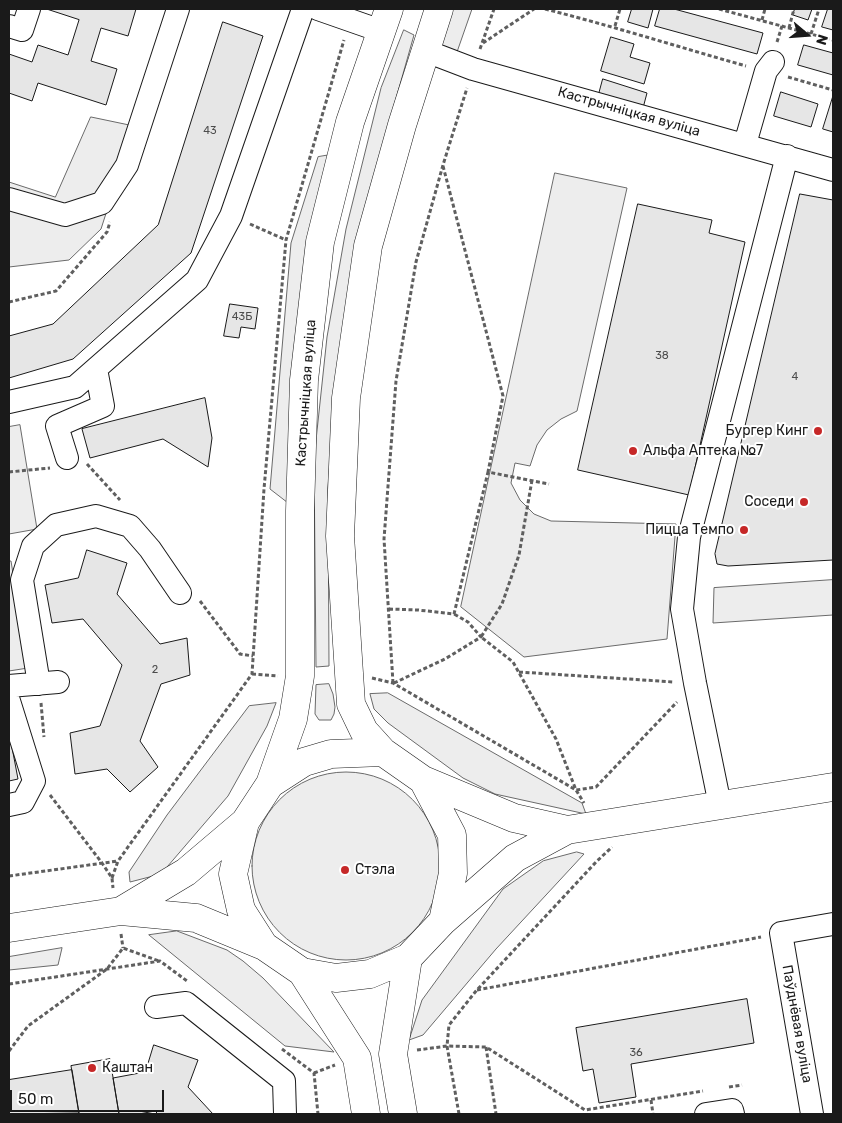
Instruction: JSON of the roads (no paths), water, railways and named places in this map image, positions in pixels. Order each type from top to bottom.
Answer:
[{"type":"main road","points":[[439,9],[402,125],[368,246],[346,398],[340,536],[351,704],[364,731],[384,752],[423,780],[514,818],[566,830]]},
{"type":"main road","name":"Кастрычніцкая вуліца","points":[[270,784],[293,719],[300,676],[300,512],[304,380],[320,242],[350,122],[385,20]]},
{"type":"main road","points":[[121,911],[186,872],[245,822],[270,784],[304,762],[331,754],[384,752]]},
{"type":"main road","points":[[423,780],[452,835],[453,873],[443,921]]},
{"type":"main road","points":[[302,972],[336,978],[370,974],[408,958],[443,921],[515,858],[566,830],[833,787]]},
{"type":"main road","points":[[245,822],[233,874],[241,910],[264,946]]},
{"type":"main road","points":[[9,928],[121,911],[196,918],[264,946],[302,972],[357,1058],[366,1114]]},
{"type":"main road","points":[[402,1114],[393,1054],[408,958]]},
{"type":"street","points":[[9,26],[22,30],[29,9]]},
{"type":"street","points":[[9,199],[65,215],[102,204],[128,165],[178,9]]},
{"type":"street","points":[[9,402],[75,387],[196,280],[231,216],[303,9]]},
{"type":"street","points":[[318,9],[385,20]]},
{"type":"street","name":"Кастрычніцкая вуліца","points":[[426,51],[473,69],[833,170]]},
{"type":"street","points":[[745,144],[769,66]]},
{"type":"street","points":[[720,806],[682,609],[689,537],[787,156]]},
{"type":"street","points":[[68,463],[57,426],[103,406],[96,369]]},
{"type":"street","points":[[9,686],[49,683],[22,580],[33,546],[56,525],[96,516],[130,526],[150,549],[180,593]]},
{"type":"street","points":[[9,701],[34,782],[23,802],[9,805]]},
{"type":"street","name":"Паўднёвая вуліца","points":[[812,1114],[781,933],[833,924]]},
{"type":"street","points":[[156,1007],[186,1003],[284,1081],[285,1114]]},
{"type":"street","points":[[706,1114],[732,1110],[733,1114]]},
{"type":"place","name":"Бургер Кинг","points":[[818,431]]},
{"type":"place","name":"Альфа Аптека №7","points":[[633,451]]},
{"type":"place","name":"Соседи","points":[[804,502]]},
{"type":"place","name":"Пицца Темпо","points":[[744,530]]},
{"type":"place","name":"Стэла","points":[[345,870]]},
{"type":"place","name":"Каштан","points":[[92,1068]]}]
